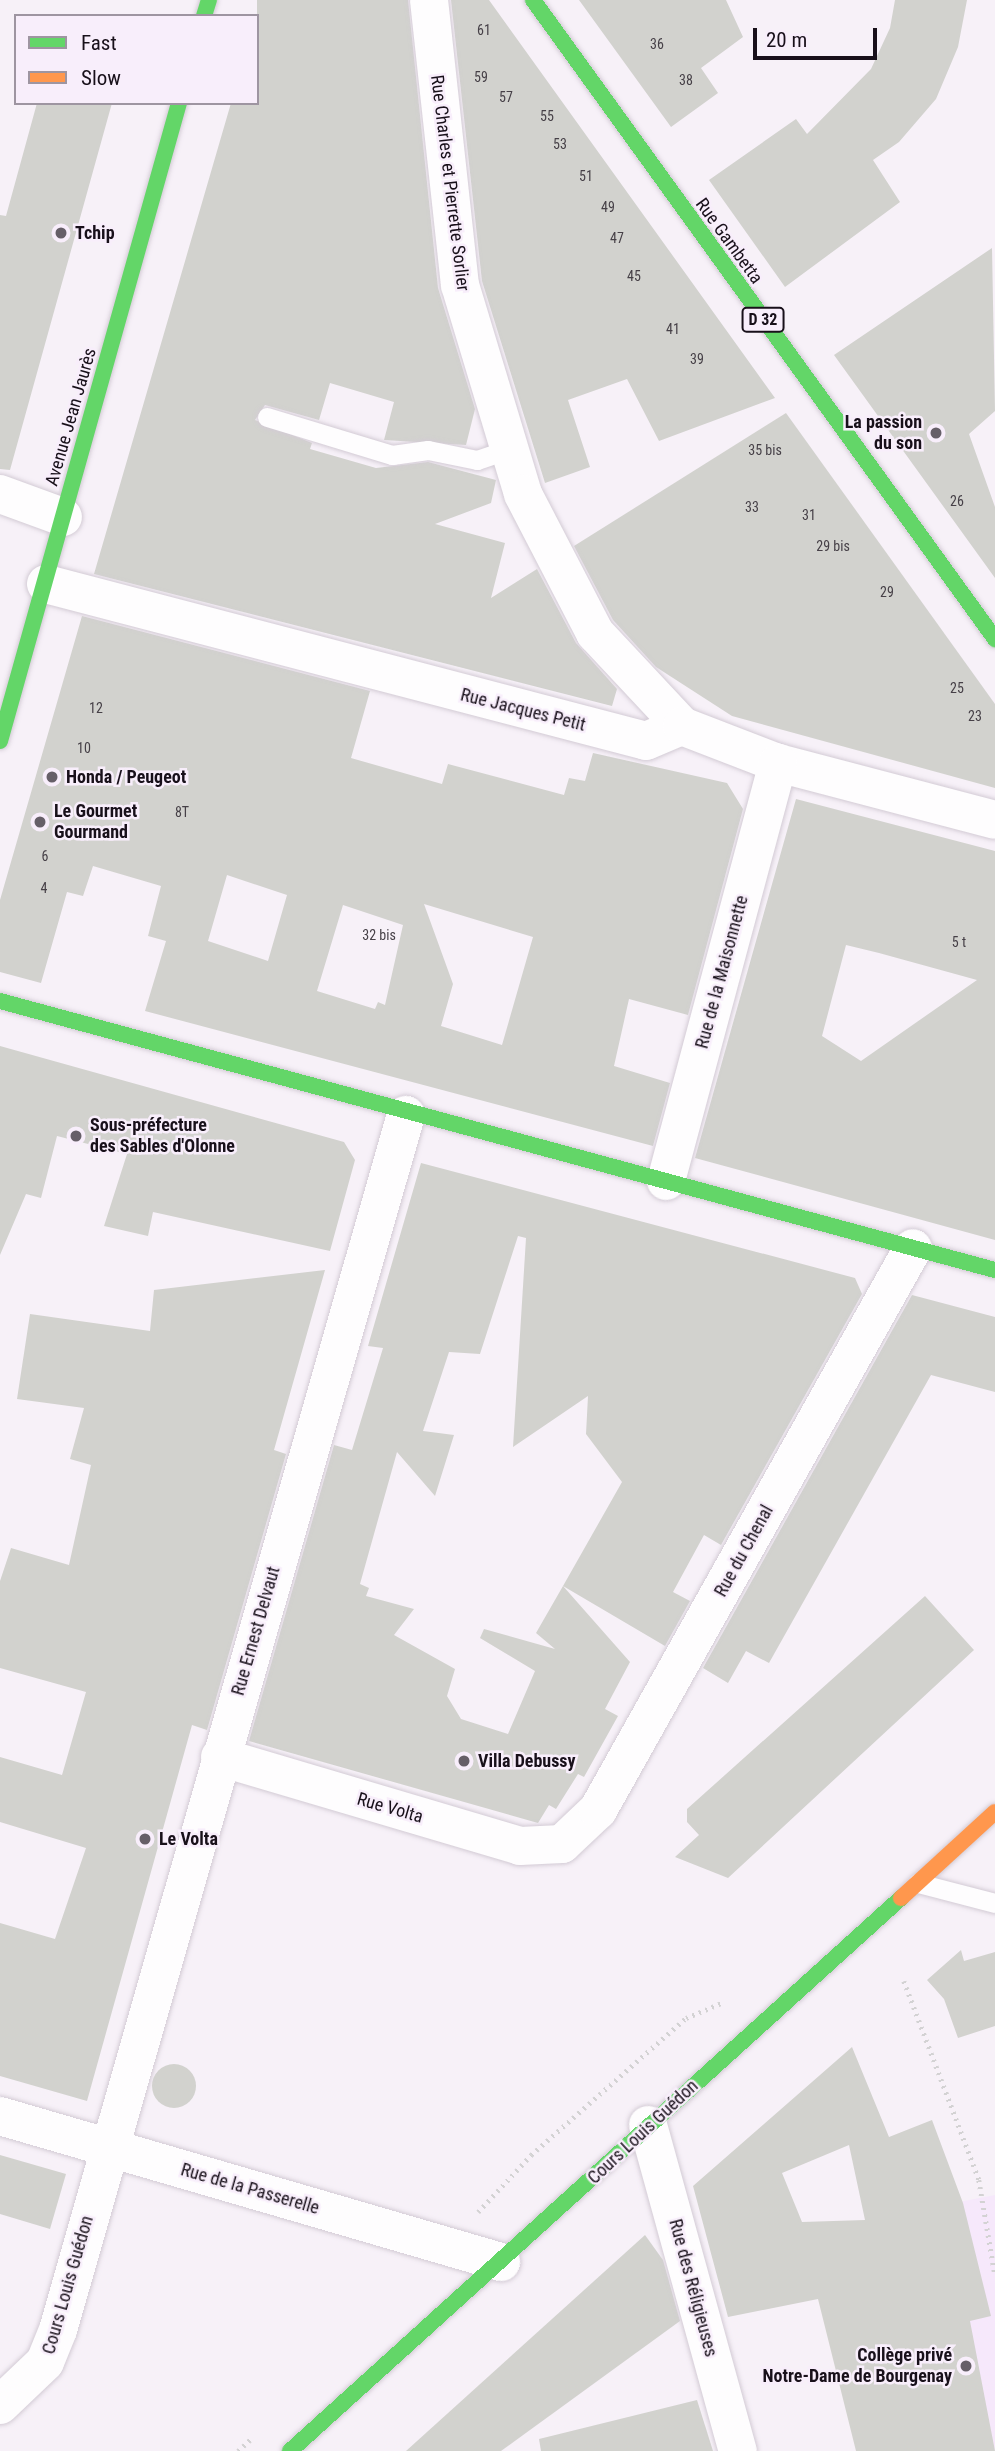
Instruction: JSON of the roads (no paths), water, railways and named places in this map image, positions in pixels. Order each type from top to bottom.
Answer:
[{"type":"main road","name":"Rue Gambetta","points":[[533,0],[995,639]]},
{"type":"main road","name":"Avenue Jean Jaurès","points":[[0,741],[178,105]]},
{"type":"main road","points":[[0,1001],[406,1115],[666,1181],[995,1270]]},
{"type":"main road","name":"Cours Louis Guédon","points":[[290,2451],[995,1812]]},
{"type":"street","name":"Rue Charles et Pierrette Sorlier","points":[[429,0],[460,285],[509,449],[562,579],[595,633],[682,726]]},
{"type":"street","points":[[0,494],[63,517]]},
{"type":"street","name":"Rue Jacques Petit","points":[[46,584],[646,741],[682,726]]},
{"type":"street","points":[[682,726],[778,763],[995,820]]},
{"type":"street","name":"Rue de la Maisonnette","points":[[666,1181],[778,763]]},
{"type":"street","name":"Rue Ernest Delvaut","points":[[108,2147],[406,1115]]},
{"type":"street","name":"Rue du Chenal","points":[[562,1844],[598,1810],[913,1248]]},
{"type":"street","name":"Rue Volta","points":[[220,1757],[520,1846],[562,1844]]},
{"type":"street","name":"Rue de la Passerelle","points":[[0,2116],[501,2262]]},
{"type":"street","name":"Rue des Réligieuses","points":[[648,2125],[738,2451]]},
{"type":"street","name":"Cours Louis Guédon","points":[[0,2404],[45,2362],[108,2147]]},
{"type":"lane","points":[[267,417],[392,455],[428,450],[477,460],[509,449]]},
{"type":"lane","points":[[918,1883],[995,1903]]},
{"type":"place","name":"Tchip","points":[[61,233]]},
{"type":"place","name":"La passion du son","points":[[936,433]]},
{"type":"place","name":"Honda / Peugeot","points":[[52,777]]},
{"type":"place","name":"Le Gourmet Gourmand","points":[[40,822]]},
{"type":"place","name":"Sous-préfecture des Sables d'Olonne","points":[[76,1136]]},
{"type":"place","name":"Villa Debussy","points":[[464,1761]]},
{"type":"place","name":"Le Volta","points":[[145,1839]]},
{"type":"place","name":"Collège privé Notre-Dame de Bourgenay","points":[[966,2366]]}]
